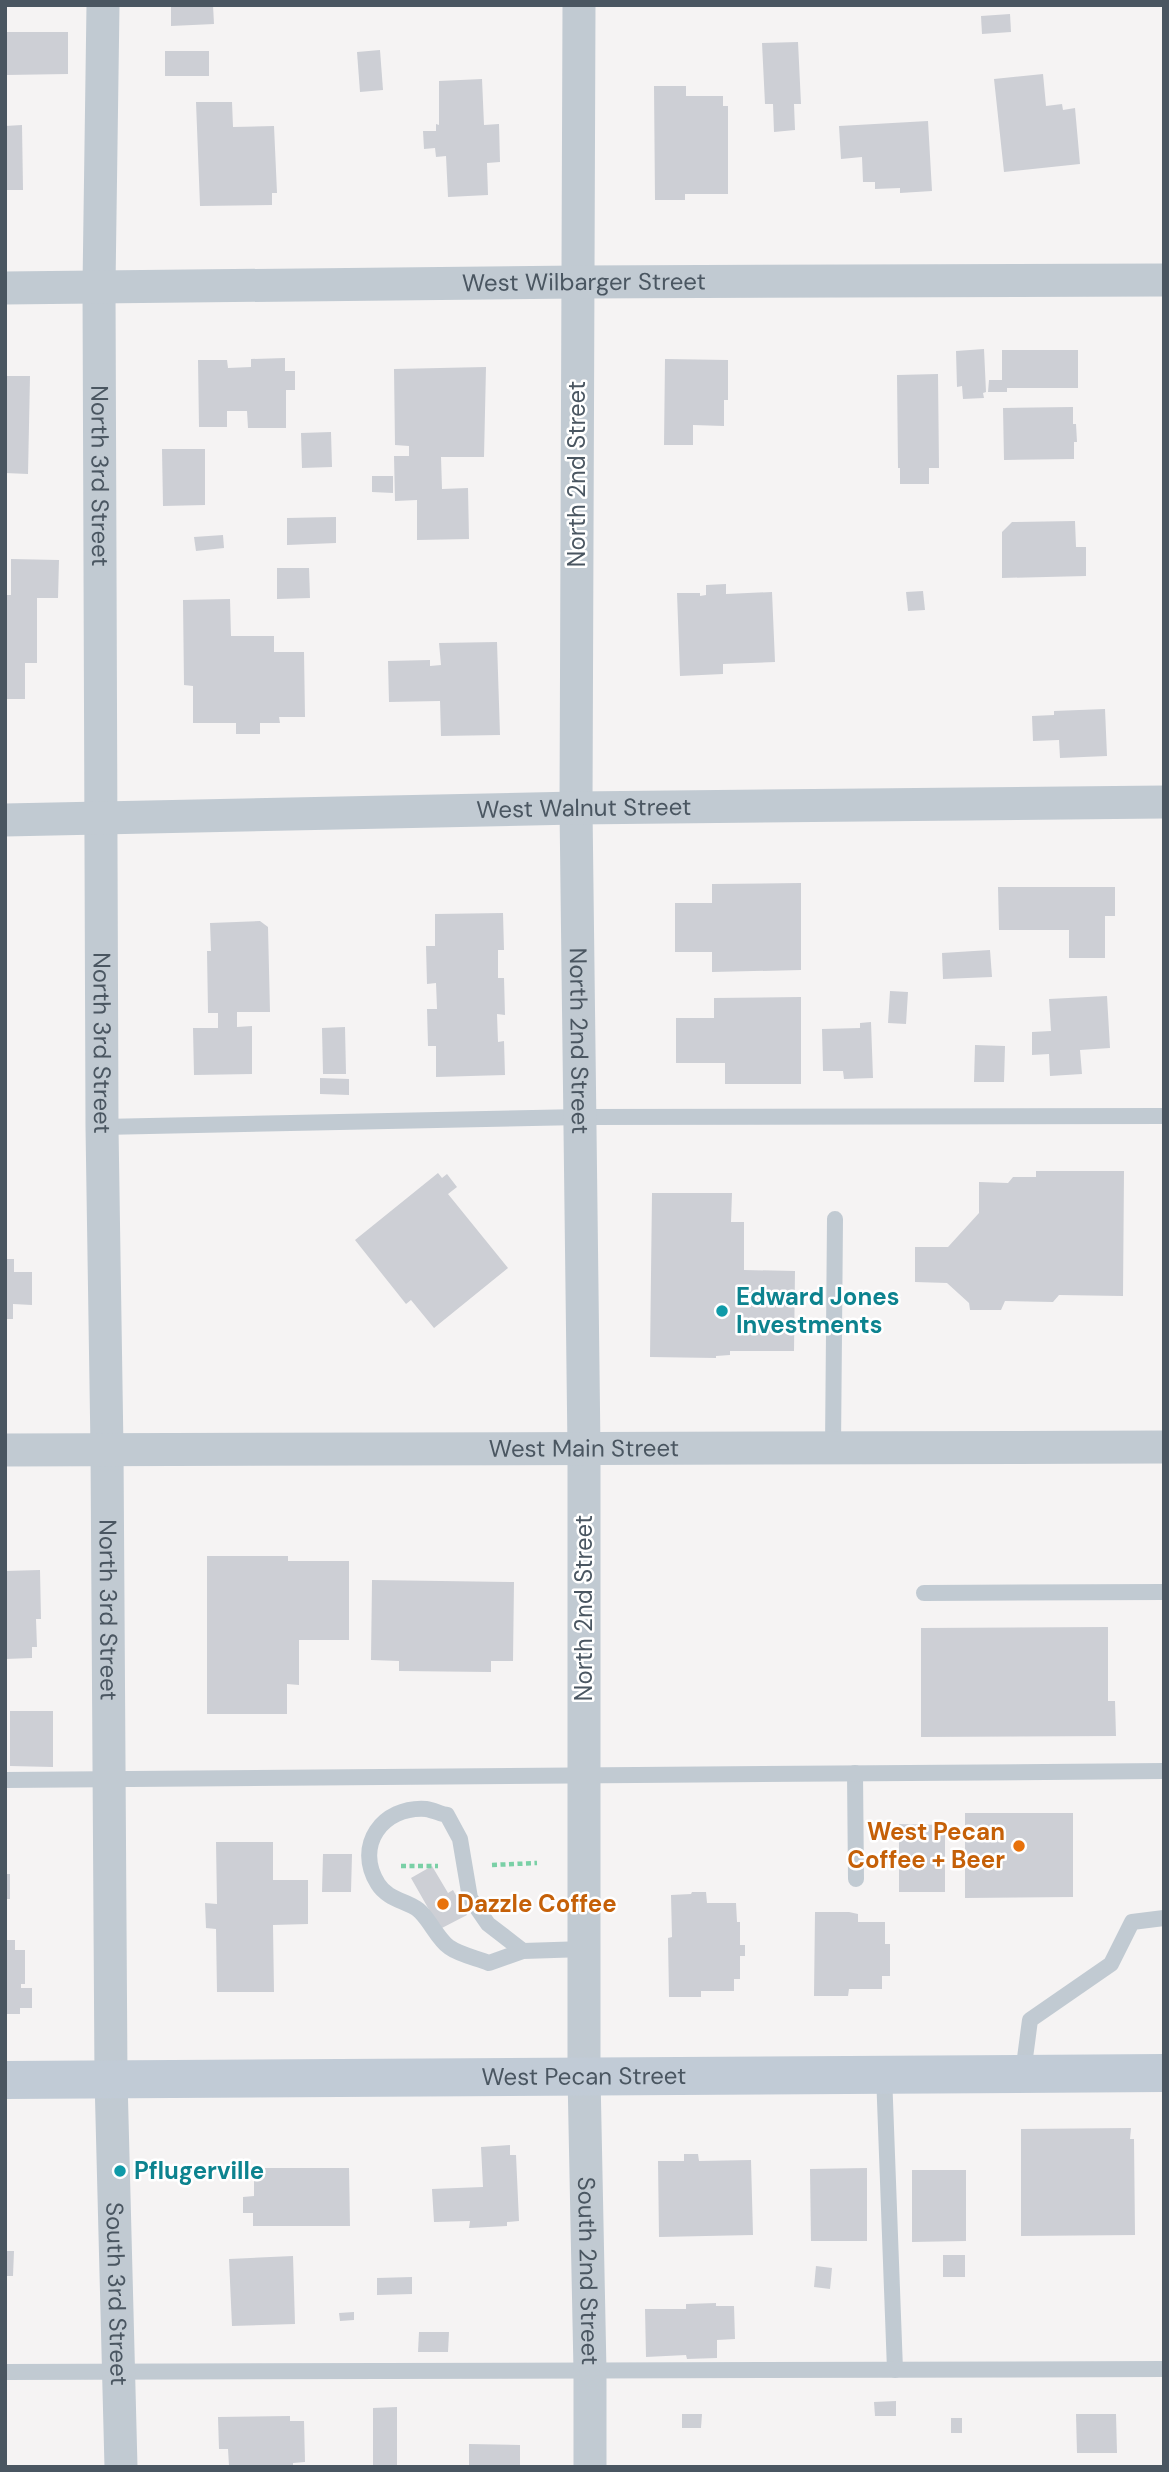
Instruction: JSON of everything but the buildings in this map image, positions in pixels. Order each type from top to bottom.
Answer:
[{"type":"main road","name":"West Pecan Street","points":[[5,2080],[1164,2073]]},
{"type":"street","name":"North 3rd Street","points":[[103,5],[99,286],[102,1127],[111,2079]]},
{"type":"street","name":"North 2nd Street","points":[[579,5],[576,807],[584,1449],[584,2076]]},
{"type":"street","name":"West Wilbarger Street","points":[[5,288],[1164,280]]},
{"type":"street","name":"West Walnut Street","points":[[5,820],[102,820],[576,807],[1164,802]]},
{"type":"street","name":"West Main Street","points":[[5,1450],[1164,1447]]},
{"type":"street","name":"South 2nd Street","points":[[584,2076],[590,2467]]},
{"type":"street","name":"South 3rd Street","points":[[111,2079],[121,2467]]},
{"type":"lane","points":[[102,1127],[581,1117],[1164,1116]]},
{"type":"lane","points":[[833,1448],[835,1219]]},
{"type":"lane","points":[[924,1593],[1164,1592]]},
{"type":"lane","points":[[5,1780],[1164,1771]]},
{"type":"lane","points":[[855,1773],[856,1879]]},
{"type":"lane","points":[[523,1951],[488,1924],[470,1898],[460,1839],[447,1815],[426,1809],[397,1814],[379,1826],[369,1845],[370,1868],[379,1886],[396,1900],[417,1908],[449,1947],[489,1963],[523,1951],[584,1948]]},
{"type":"lane","points":[[1023,2074],[1030,2020],[1111,1964],[1132,1922],[1164,1918]]},
{"type":"lane","points":[[884,2074],[895,2370]]},
{"type":"lane","points":[[5,2372],[1164,2369]]},
{"type":"path","points":[[486,1865],[537,1863]]},
{"type":"path","points":[[396,1866],[449,1866]]},
{"type":"place","name":"Edward Jones Investments","points":[[722,1311]]},
{"type":"place","name":"West Pecan Coffee + Beer","points":[[1019,1846]]},
{"type":"place","name":"Dazzle Coffee","points":[[443,1904]]},
{"type":"place","name":"Pflugerville","points":[[120,2171]]}]
